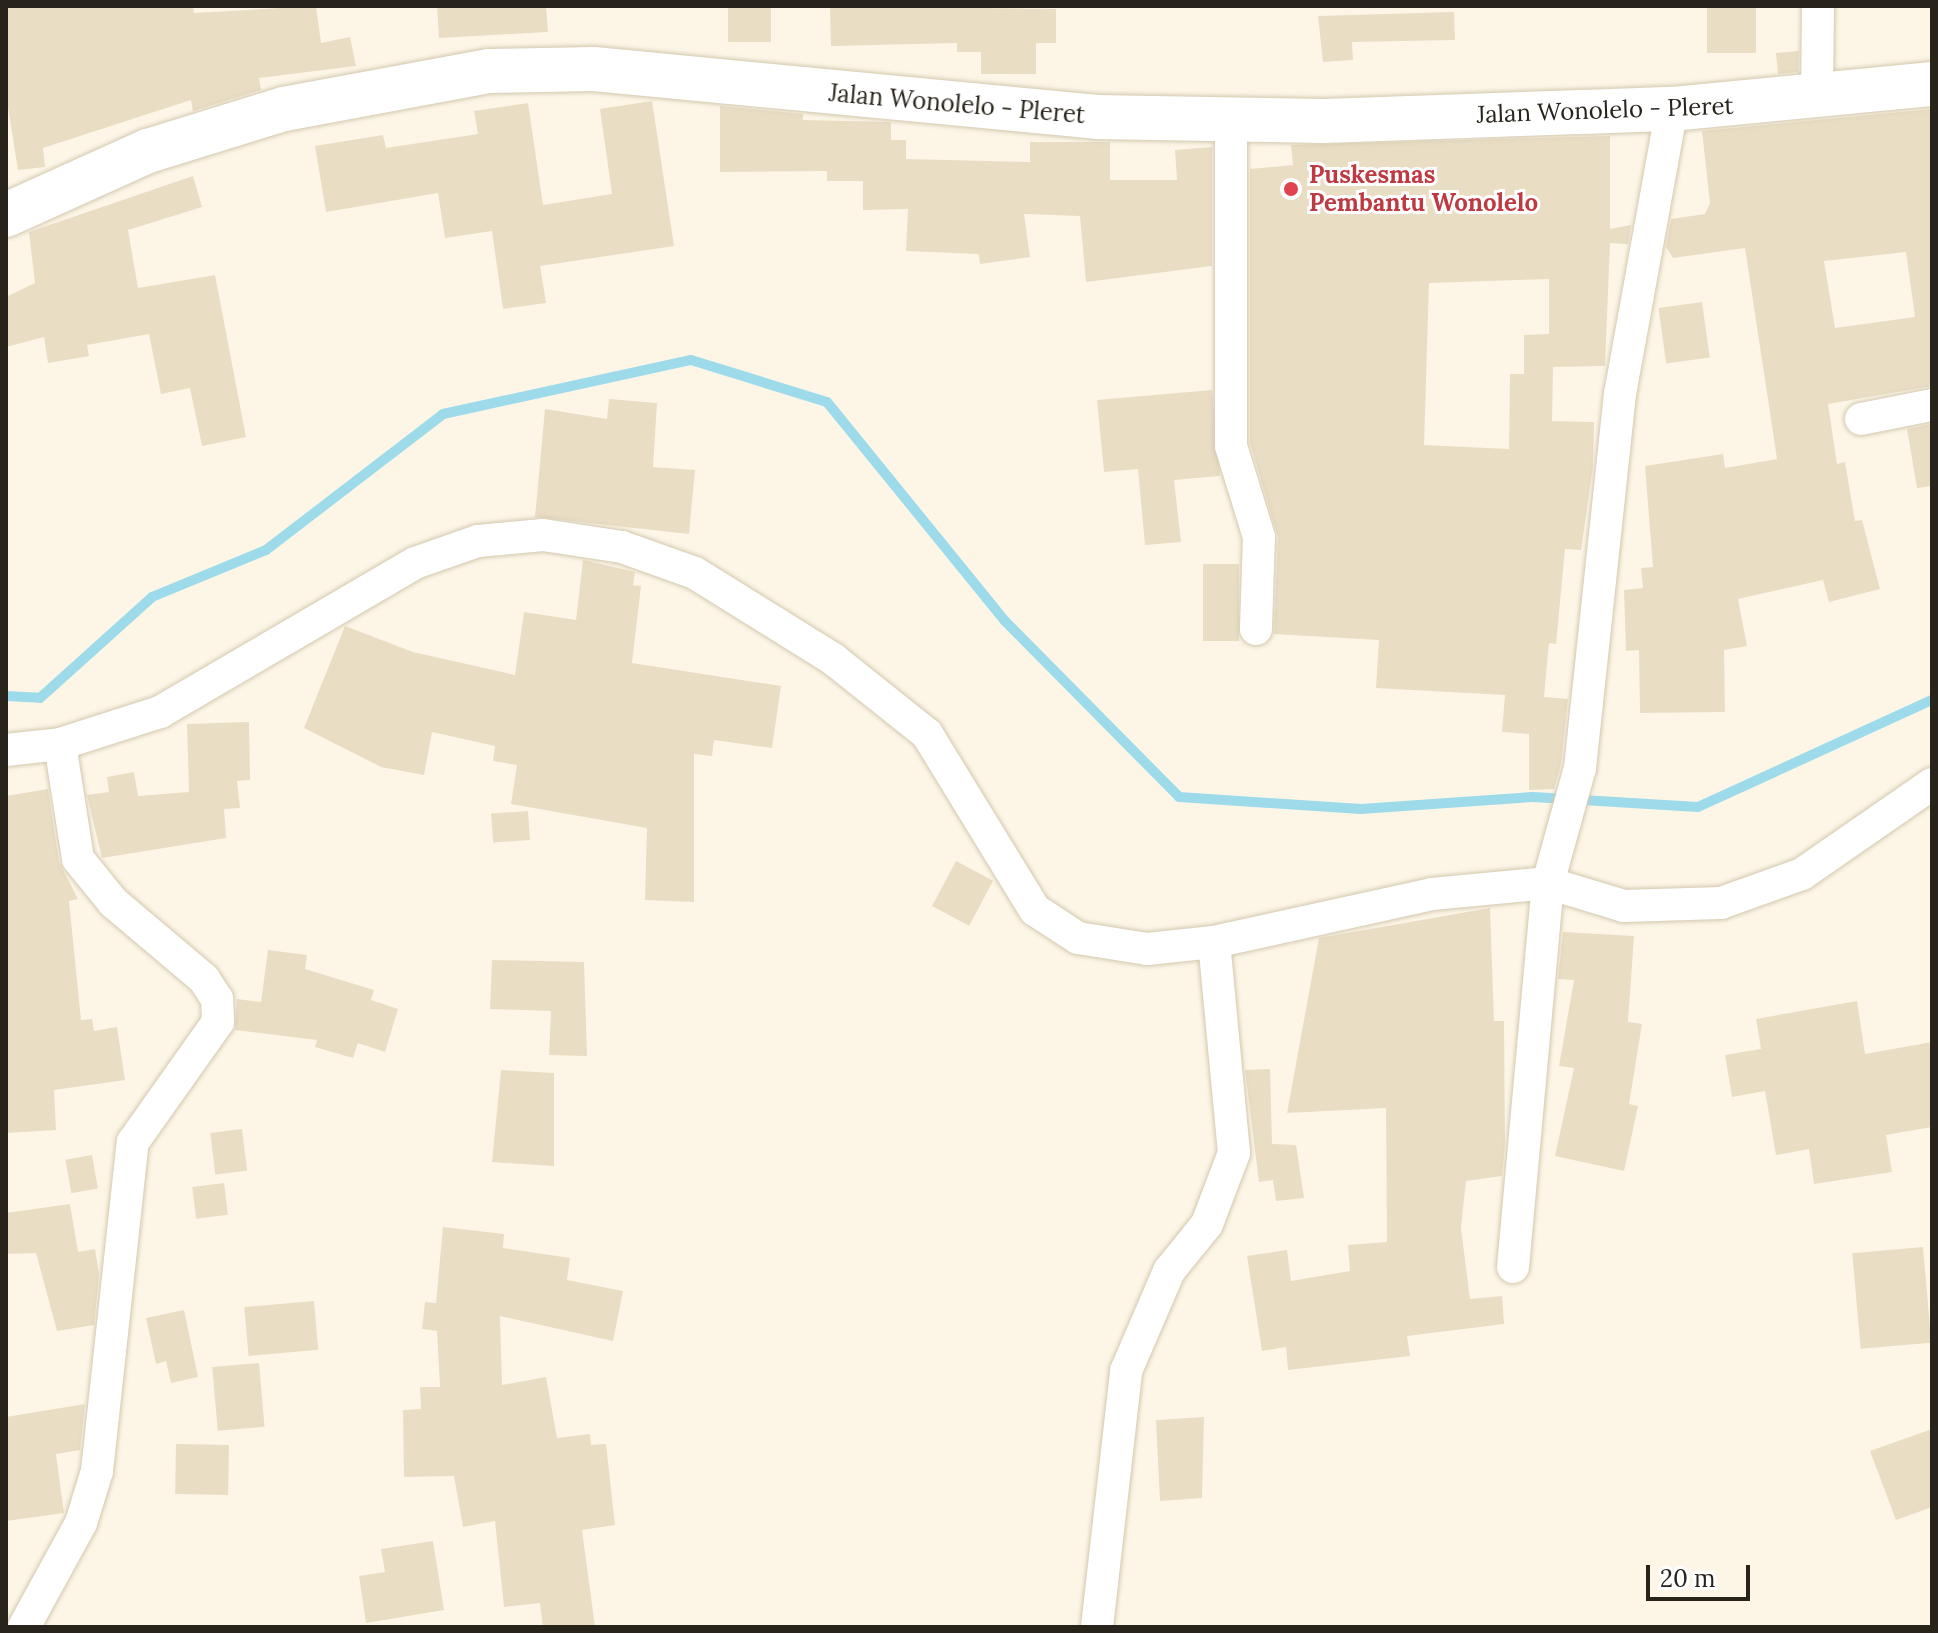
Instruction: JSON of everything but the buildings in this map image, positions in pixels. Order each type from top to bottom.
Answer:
[{"type":"main road","name":"Jalan Wonolelo - Pleret","points":[[6,215],[148,151],[284,109],[490,71],[594,69],[1097,117],[1231,120],[1672,109],[1817,100],[1932,84]]},
{"type":"street","points":[[1817,100],[1818,6]]},
{"type":"street","points":[[1513,1267],[1548,883],[1562,823],[1580,768],[1620,394],[1672,109]]},
{"type":"street","points":[[1231,120],[1231,446],[1259,537],[1256,629]]},
{"type":"street","points":[[1861,419],[1932,405]]},
{"type":"street","points":[[6,750],[60,744],[160,712],[415,563],[466,545],[543,535],[622,547],[695,573],[833,659],[927,734],[1035,910],[1078,938],[1147,949],[1214,942],[1432,894],[1548,883],[1624,906],[1721,903],[1802,874],[1932,784]]},
{"type":"street","points":[[24,1627],[81,1523],[97,1471],[133,1142],[218,1022],[217,999],[204,979],[113,902],[78,859],[60,744]]},
{"type":"street","points":[[1097,1627],[1126,1371],[1169,1271],[1223,1190],[1234,1153],[1214,942]]},
{"type":"waterway","points":[[6,696],[40,698],[152,597],[266,550],[443,414],[691,360],[827,402],[1005,621],[1179,797],[1361,809],[1533,797],[1698,807],[1932,700]]},
{"type":"place","name":"Puskesmas Pembantu Wonolelo","points":[[1291,189]]}]
